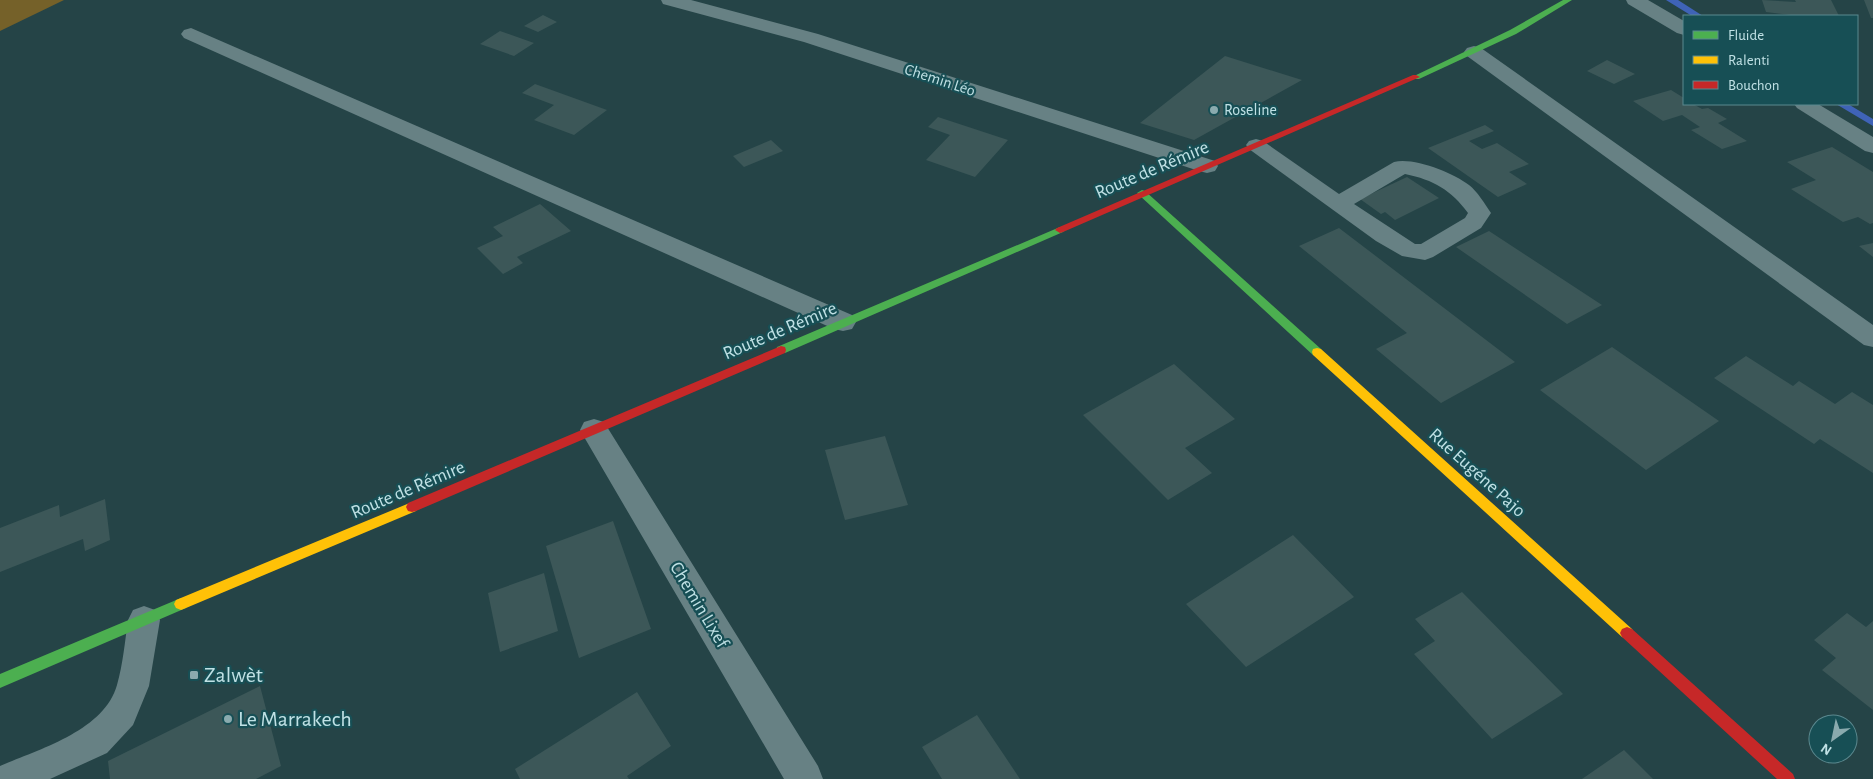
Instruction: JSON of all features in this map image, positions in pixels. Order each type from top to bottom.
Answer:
[{"type":"main road","name":"Route de Rémire","points":[[0,681],[594,430],[1474,52],[1543,16],[1568,0]]},
{"type":"main road","name":"Rue Eugéne Pajo","points":[[1142,193],[1788,779]]},
{"type":"street","name":"Chemin Léo","points":[[670,0],[811,38],[1207,166]]},
{"type":"street","points":[[1635,0],[1683,28]]},
{"type":"street","points":[[191,34],[843,322]]},
{"type":"street","points":[[1474,52],[1873,338]]},
{"type":"street","points":[[1806,105],[1873,146]]},
{"type":"street","name":"Chemin Lixef","points":[[594,430],[805,779]]},
{"type":"lane","points":[[1256,145],[1338,204],[1384,236],[1410,251],[1425,252],[1473,223],[1480,213],[1462,190],[1427,172],[1402,167],[1338,204]]},
{"type":"lane","points":[[11,779],[95,741],[121,714],[133,686],[144,620]]},
{"type":"shaded area","points":[[0,0],[64,0],[0,31]]},
{"type":"building","points":[[1762,0],[1796,2],[1795,0],[1831,0],[1838,15],[1791,15],[1766,12]]},
{"type":"building","points":[[1864,0],[1873,0],[1873,18],[1871,18]]},
{"type":"building","points":[[543,15],[557,22],[538,32],[524,26]]},
{"type":"building","points":[[500,31],[534,43],[514,56],[480,44]]},
{"type":"building","points":[[1225,56],[1302,80],[1194,140],[1140,123]]},
{"type":"building","points":[[1607,60],[1635,74],[1614,84],[1587,71]]},
{"type":"building","points":[[535,84],[607,110],[574,135],[534,120],[554,105],[522,93]]},
{"type":"building","points":[[1671,90],[1683,97],[1683,105],[1695,105],[1702,109],[1708,108],[1727,119],[1718,123],[1747,141],[1722,149],[1691,130],[1700,127],[1682,115],[1663,121],[1633,101]]},
{"type":"building","points":[[938,117],[1008,140],[975,177],[926,160],[950,135],[928,127]]},
{"type":"building","points":[[1485,125],[1494,131],[1469,141],[1482,149],[1497,143],[1529,164],[1509,172],[1527,184],[1498,197],[1428,148]]},
{"type":"building","points":[[771,140],[783,151],[744,167],[733,156]]},
{"type":"building","points":[[1832,147],[1873,172],[1873,223],[1870,224],[1858,217],[1843,222],[1791,189],[1816,180],[1787,162]]},
{"type":"building","points":[[1407,177],[1439,198],[1395,220],[1385,212],[1381,214],[1360,199]]},
{"type":"building","points":[[540,204],[571,231],[517,257],[523,263],[503,274],[477,248],[503,236],[493,227]]},
{"type":"building","points":[[1339,228],[1515,362],[1441,403],[1376,349],[1407,333],[1299,246]]},
{"type":"building","points":[[1489,231],[1602,305],[1567,324],[1456,247]]},
{"type":"building","points":[[1873,243],[1873,257],[1859,246]]},
{"type":"building","points":[[1612,347],[1719,421],[1646,470],[1540,390]]},
{"type":"building","points":[[1746,356],[1793,386],[1799,381],[1835,404],[1852,392],[1873,405],[1873,473],[1820,439],[1814,444],[1714,378]]},
{"type":"building","points":[[1174,364],[1235,419],[1185,448],[1212,473],[1168,500],[1083,415]]},
{"type":"building","points":[[885,436],[908,505],[845,520],[825,450]]},
{"type":"building","points":[[105,499],[110,540],[85,551],[83,539],[0,572],[0,528],[59,505],[60,517]]},
{"type":"building","points":[[613,521],[651,629],[579,658],[546,546]]},
{"type":"building","points":[[1293,535],[1354,597],[1246,667],[1186,604]]},
{"type":"building","points":[[544,573],[558,631],[500,652],[488,593]]},
{"type":"building","points":[[1462,592],[1563,694],[1492,739],[1414,654],[1435,641],[1415,619]]},
{"type":"building","points":[[1847,613],[1866,627],[1873,621],[1873,710],[1822,670],[1836,658],[1814,640]]},
{"type":"building","points":[[260,686],[281,766],[256,779],[110,779],[108,761]]},
{"type":"building","points":[[637,692],[671,746],[627,776],[629,779],[520,779],[515,769]]},
{"type":"building","points":[[977,715],[1020,779],[942,779],[922,747]]},
{"type":"building","points":[[1624,750],[1653,779],[1582,779]]},
{"type":"waterway","points":[[1671,0],[1696,15]]},
{"type":"waterway","points":[[1843,105],[1873,123]]},
{"type":"traffic: fast","points":[[1416,77],[1513,32],[1568,0]]},
{"type":"traffic: fast","points":[[1142,193],[1317,352]]},
{"type":"traffic: fast","points":[[781,350],[1060,230]]},
{"type":"traffic: fast","points":[[0,681],[181,604]]},
{"type":"traffic: slow","points":[[1317,352],[1627,633]]},
{"type":"traffic: slow","points":[[181,604],[412,507]]},
{"type":"traffic: jam","points":[[1060,230],[1416,77]]},
{"type":"traffic: jam","points":[[412,507],[781,350]]},
{"type":"traffic: jam","points":[[1627,633],[1788,779]]},
{"type":"place","name":"Roseline","points":[[1214,110]]},
{"type":"place","name":"Zalwèt","points":[[194,675]]},
{"type":"place","name":"Le Marrakech","points":[[228,719]]}]
